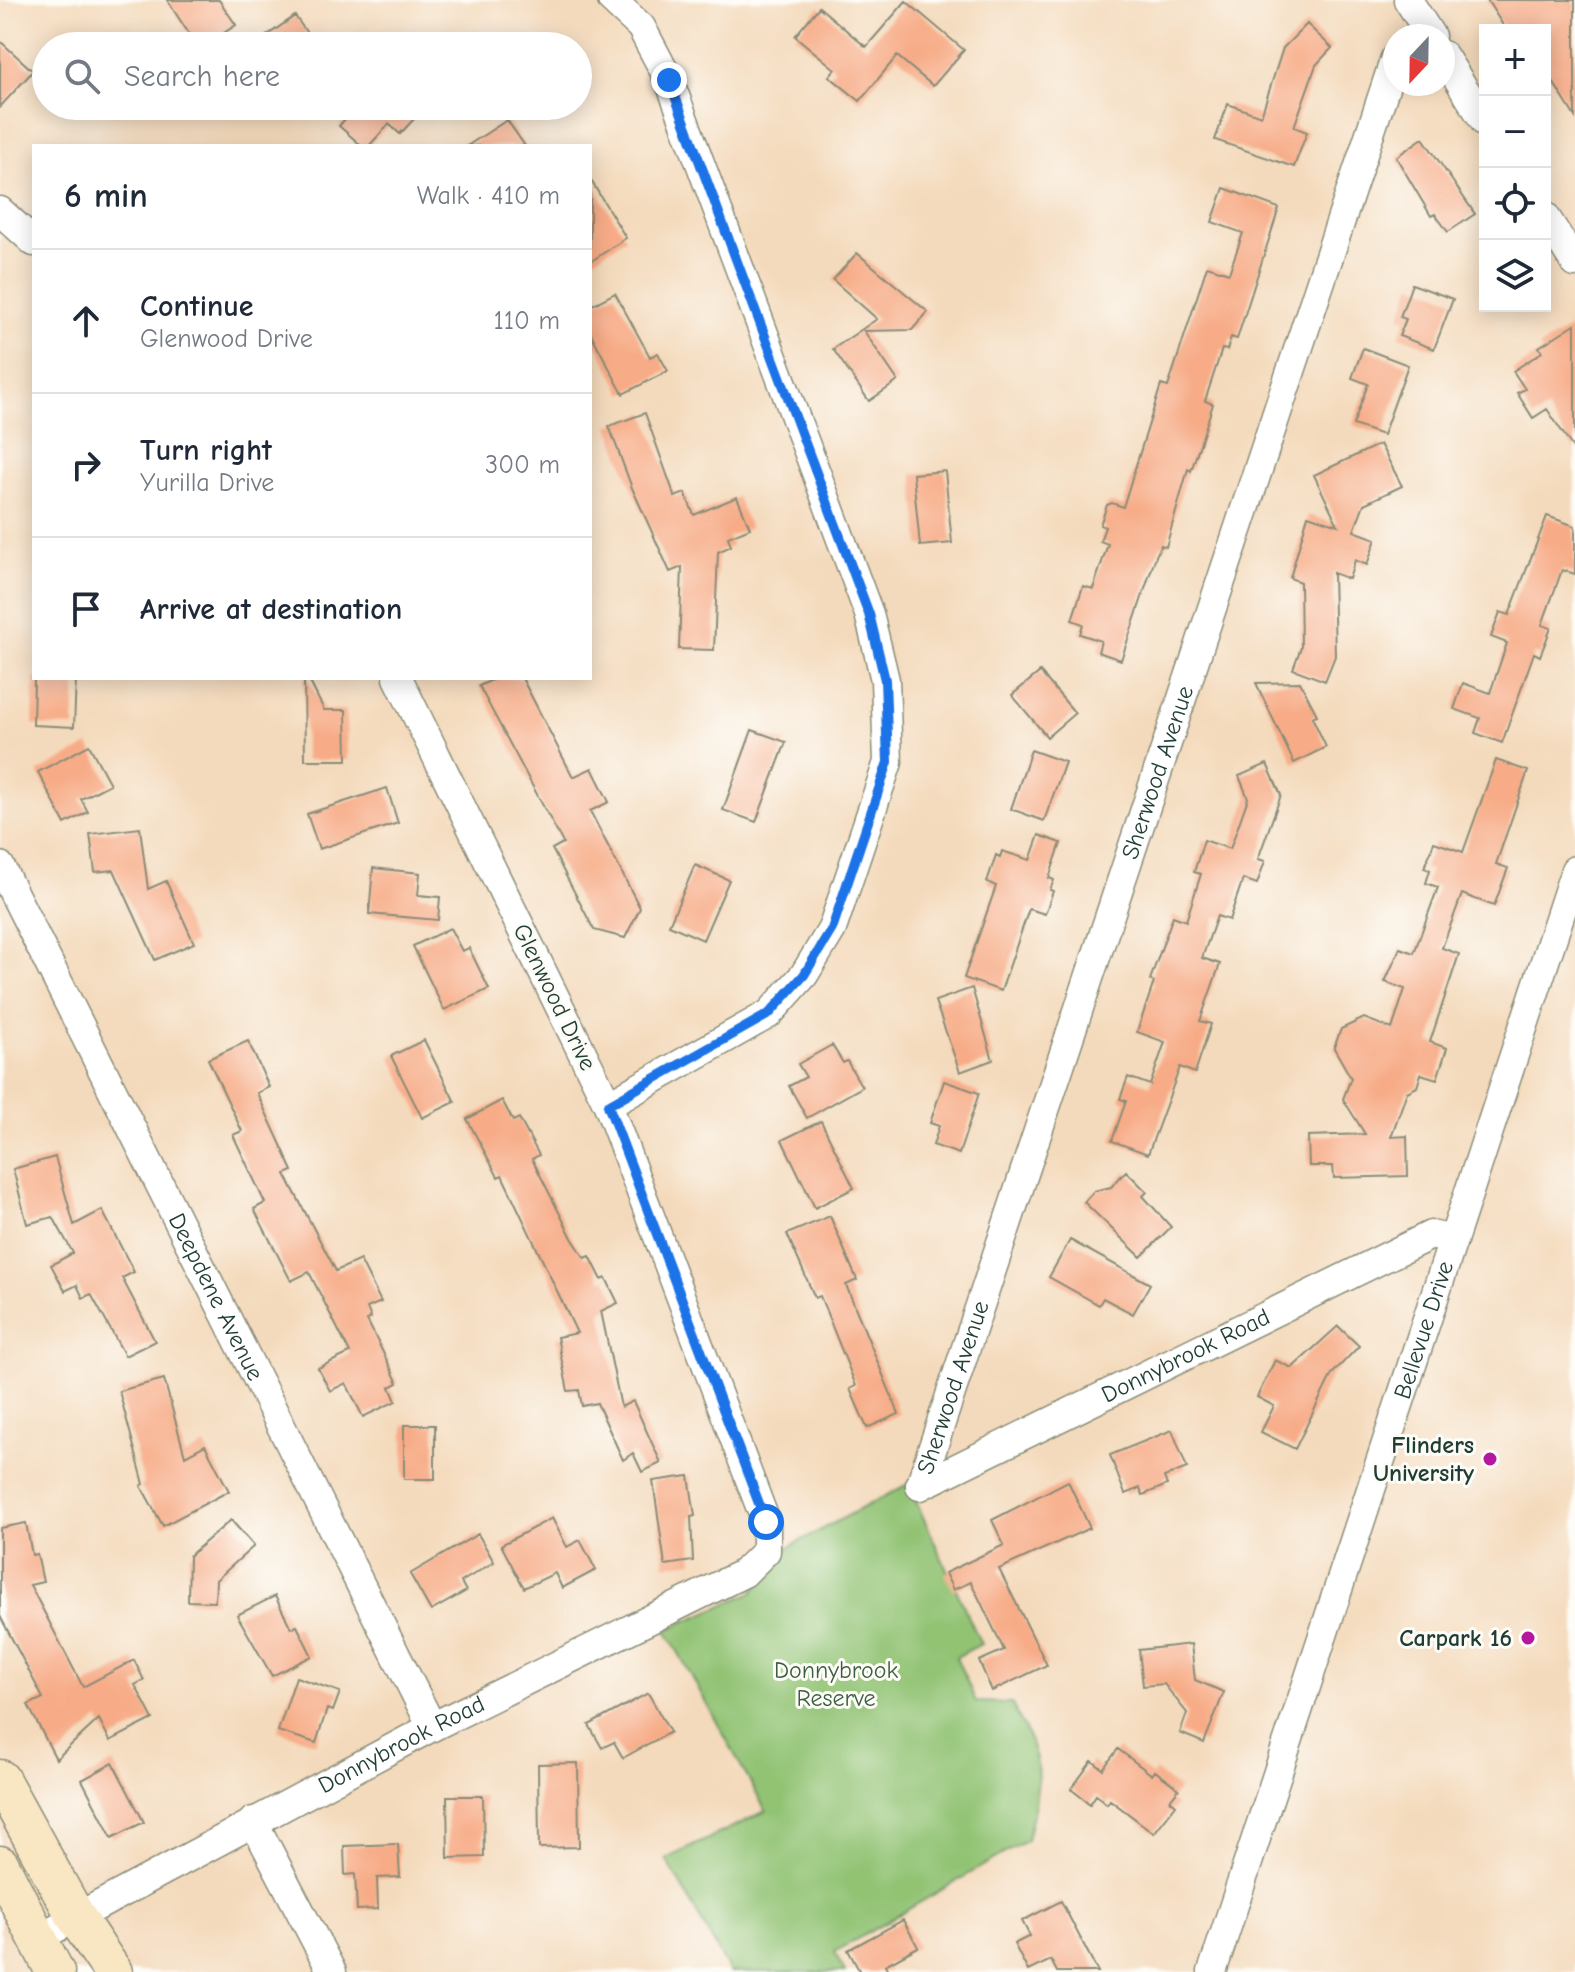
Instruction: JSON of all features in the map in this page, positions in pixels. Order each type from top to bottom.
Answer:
[{"type":"main road","points":[[0,1779],[76,1917],[113,1972]]},
{"type":"main road","points":[[0,1865],[55,1972]]},
{"type":"street","points":[[608,1105],[769,1014],[804,975],[832,929],[888,762],[885,680],[869,614],[669,80],[641,27],[612,0]]},
{"type":"street","points":[[1405,24],[1410,3]]},
{"type":"street","points":[[1410,3],[1423,24]]},
{"type":"street","points":[[1455,74],[1479,112]]},
{"type":"street","name":"Sherwood Avenue","points":[[920,1486],[1383,94]]},
{"type":"street","points":[[0,211],[32,240]]},
{"type":"street","points":[[1551,225],[1575,263]]},
{"type":"street","name":"Glenwood Drive","points":[[399,680],[608,1105],[766,1522],[766,1551]]},
{"type":"street","name":"Deepdene Avenue","points":[[0,866],[432,1727]]},
{"type":"street","name":"Bellevue Drive","points":[[1212,1972],[1575,870]]},
{"type":"street","name":"Donnybrook Road","points":[[920,1486],[1431,1235],[1453,1240]]},
{"type":"street","name":"Donnybrook Road","points":[[36,1939],[432,1727],[744,1573],[766,1551]]},
{"type":"street","points":[[253,1821],[332,1972]]},
{"type":"green space","name":"Donnybrook Reserve","points":[[908,1484],[981,1644],[956,1657],[976,1702],[1011,1703],[1030,1741],[1035,1756],[1037,1784],[1027,1840],[835,1952],[845,1972],[730,1972],[666,1859],[766,1811],[666,1630],[753,1592],[781,1551]]},
{"type":"building","points":[[167,0],[219,0],[236,25],[225,32],[188,32]]},
{"type":"building","points":[[1487,0],[1575,0],[1575,117],[1551,79],[1551,24],[1502,24]]},
{"type":"building","points":[[906,1],[964,50],[933,86],[897,56],[860,101],[829,76],[835,69],[795,36],[819,7],[866,47]]},
{"type":"building","points":[[295,16],[306,32],[272,32]]},
{"type":"building","points":[[1307,24],[1332,48],[1316,65],[1294,127],[1307,132],[1294,167],[1215,140],[1228,104],[1261,116],[1283,48]]},
{"type":"building","points":[[0,41],[32,72],[0,107]]},
{"type":"building","points":[[344,120],[413,120],[400,134],[389,124],[371,144],[360,144],[339,126]]},
{"type":"building","points":[[507,120],[524,144],[470,144]]},
{"type":"building","points":[[1423,138],[1475,214],[1448,232],[1435,214],[1431,216],[1396,157]]},
{"type":"building","points":[[592,182],[626,238],[592,261]]},
{"type":"building","points":[[1224,188],[1279,208],[1237,339],[1231,337],[1227,350],[1222,349],[1205,401],[1213,404],[1204,432],[1191,471],[1188,469],[1166,547],[1161,545],[1156,556],[1121,660],[1098,652],[1101,641],[1080,634],[1083,624],[1072,620],[1083,586],[1093,589],[1108,544],[1100,541],[1105,527],[1100,525],[1107,505],[1112,503],[1123,507],[1161,385],[1168,387],[1207,266],[1229,273],[1243,233],[1212,222]]},
{"type":"building","points":[[857,253],[928,312],[912,330],[864,331],[898,381],[869,401],[833,349],[877,319],[833,280]]},
{"type":"building","points":[[1412,284],[1453,299],[1434,349],[1399,336],[1406,319],[1400,317]]},
{"type":"building","points":[[615,293],[650,357],[658,353],[668,371],[623,394],[592,336],[592,305]]},
{"type":"building","points":[[1575,324],[1575,451],[1547,409],[1533,418],[1517,393],[1525,389],[1513,371],[1542,352],[1539,347]]},
{"type":"building","points":[[1363,348],[1408,365],[1383,435],[1353,425],[1368,384],[1352,378]]},
{"type":"building","points":[[645,413],[675,497],[685,493],[694,515],[737,497],[750,528],[728,537],[731,546],[718,552],[714,650],[679,649],[682,567],[670,572],[632,488],[609,426]]},
{"type":"building","points":[[1380,444],[1402,486],[1364,504],[1354,531],[1376,539],[1367,565],[1355,560],[1349,579],[1333,573],[1335,656],[1325,681],[1293,669],[1301,647],[1300,582],[1290,578],[1308,515],[1338,525],[1314,475]]},
{"type":"building","points":[[945,471],[952,543],[920,546],[913,474]]},
{"type":"building","points":[[1547,516],[1575,526],[1575,574],[1562,570],[1542,625],[1551,628],[1540,656],[1534,653],[1502,743],[1475,733],[1480,718],[1454,709],[1463,683],[1490,693],[1507,643],[1491,637],[1500,612],[1509,615]]},
{"type":"building","points":[[1040,672],[1075,713],[1047,737],[1012,695]]},
{"type":"building","points":[[34,680],[76,680],[74,727],[33,725]]},
{"type":"building","points":[[304,680],[309,680],[324,710],[346,710],[347,760],[305,760]]},
{"type":"building","points":[[492,680],[523,680],[573,777],[592,768],[609,802],[590,811],[640,908],[625,938],[594,930],[552,849],[563,843],[479,686]]},
{"type":"building","points":[[1300,682],[1317,715],[1312,717],[1326,747],[1294,763],[1256,683]]},
{"type":"building","points":[[752,730],[786,742],[756,822],[723,810]]},
{"type":"building","points":[[89,745],[110,784],[81,799],[88,812],[65,824],[38,772]]},
{"type":"building","points":[[1031,750],[1065,762],[1044,821],[1011,809]]},
{"type":"building","points":[[1496,760],[1528,771],[1496,864],[1508,868],[1494,906],[1462,894],[1442,948],[1459,954],[1430,1042],[1447,1048],[1437,1079],[1421,1074],[1417,1087],[1407,1092],[1391,1137],[1407,1136],[1408,1176],[1334,1178],[1333,1166],[1309,1166],[1308,1136],[1365,1134],[1343,1099],[1351,1078],[1334,1048],[1341,1029],[1364,1018],[1392,1029],[1405,989],[1385,982],[1400,948],[1414,953],[1438,887],[1426,883],[1430,870],[1424,868],[1434,842],[1463,852]]},
{"type":"building","points":[[1267,764],[1281,795],[1258,859],[1265,861],[1257,884],[1243,879],[1229,920],[1217,916],[1202,958],[1220,964],[1200,1021],[1211,1024],[1195,1073],[1180,1067],[1148,1154],[1112,1141],[1126,1101],[1120,1099],[1128,1077],[1150,1085],[1165,1042],[1137,1032],[1154,982],[1150,980],[1173,916],[1186,921],[1201,874],[1194,872],[1204,840],[1230,849],[1248,798],[1239,776]]},
{"type":"building","points":[[387,788],[398,823],[319,849],[307,814]]},
{"type":"building","points":[[140,828],[148,889],[166,881],[194,943],[155,960],[114,870],[95,872],[90,834]]},
{"type":"building","points":[[1039,835],[1061,843],[1049,878],[1054,880],[1050,890],[1053,891],[1045,914],[1029,909],[1001,991],[964,978],[996,886],[987,882],[996,855],[1000,857],[1002,851],[1030,860]]},
{"type":"building","points":[[695,865],[729,880],[703,940],[669,925]]},
{"type":"building","points":[[373,868],[420,873],[418,895],[440,897],[438,920],[369,914]]},
{"type":"building","points":[[450,928],[462,951],[469,948],[489,989],[444,1010],[413,946]]},
{"type":"building","points":[[972,988],[993,1060],[960,1072],[935,1001]]},
{"type":"building","points":[[424,1040],[455,1102],[422,1118],[391,1056]]},
{"type":"building","points":[[248,1041],[269,1087],[257,1093],[293,1171],[285,1174],[336,1271],[360,1260],[381,1302],[367,1308],[371,1318],[367,1320],[398,1383],[390,1387],[396,1401],[363,1417],[346,1383],[330,1391],[318,1368],[350,1353],[309,1272],[291,1281],[254,1209],[265,1203],[233,1135],[242,1131],[208,1059]]},
{"type":"building","points":[[832,1045],[843,1063],[847,1061],[862,1087],[807,1118],[789,1086],[806,1077],[798,1064]]},
{"type":"building","points":[[944,1081],[979,1093],[959,1154],[933,1145],[939,1126],[930,1123]]},
{"type":"building","points":[[502,1100],[513,1121],[519,1118],[539,1155],[532,1159],[572,1238],[585,1258],[590,1256],[602,1280],[606,1278],[618,1303],[601,1311],[621,1407],[633,1401],[661,1463],[642,1472],[633,1453],[623,1460],[597,1403],[582,1406],[579,1390],[568,1391],[557,1337],[577,1333],[502,1175],[498,1177],[467,1119]]},
{"type":"building","points":[[821,1121],[854,1188],[815,1208],[782,1140]]},
{"type":"building","points":[[55,1157],[74,1225],[102,1210],[134,1272],[122,1278],[155,1341],[125,1356],[91,1294],[83,1298],[77,1285],[65,1291],[51,1265],[73,1253],[53,1217],[27,1224],[13,1169]]},
{"type":"building","points":[[1126,1171],[1147,1192],[1143,1196],[1171,1227],[1141,1257],[1084,1202],[1094,1191],[1111,1187]]},
{"type":"building","points":[[830,1216],[857,1280],[846,1285],[899,1414],[867,1428],[850,1389],[856,1386],[820,1296],[815,1298],[787,1234]]},
{"type":"building","points":[[1070,1240],[1150,1284],[1133,1314],[1103,1298],[1099,1305],[1049,1277]]},
{"type":"building","points":[[1338,1326],[1359,1346],[1332,1374],[1295,1449],[1261,1432],[1274,1406],[1257,1397],[1275,1360],[1292,1368]]},
{"type":"building","points":[[164,1379],[185,1456],[205,1445],[229,1491],[163,1526],[141,1486],[144,1484],[119,1391]]},
{"type":"building","points":[[404,1425],[435,1425],[435,1479],[404,1479]]},
{"type":"building","points":[[1172,1430],[1187,1468],[1164,1477],[1167,1485],[1143,1495],[1140,1488],[1125,1494],[1110,1455]]},
{"type":"building","points":[[689,1476],[695,1516],[691,1517],[693,1561],[665,1565],[653,1481]]},
{"type":"building","points":[[1068,1481],[1090,1528],[999,1569],[1047,1665],[992,1691],[979,1661],[1004,1650],[971,1582],[953,1590],[945,1573],[1004,1545],[992,1520]]},
{"type":"building","points":[[552,1518],[567,1547],[580,1540],[596,1570],[562,1588],[555,1573],[524,1588],[501,1545]]},
{"type":"building","points":[[231,1520],[254,1546],[216,1580],[215,1602],[188,1601],[189,1556]]},
{"type":"building","points":[[26,1523],[32,1555],[37,1554],[43,1582],[30,1585],[83,1687],[134,1660],[144,1680],[135,1685],[153,1719],[110,1741],[99,1719],[56,1759],[28,1705],[43,1698],[0,1616],[0,1528]]},
{"type":"building","points":[[478,1534],[494,1562],[461,1582],[466,1591],[431,1611],[410,1574]]},
{"type":"building","points":[[275,1596],[291,1628],[297,1626],[312,1656],[272,1676],[237,1615]]},
{"type":"building","points":[[1191,1644],[1195,1680],[1224,1692],[1204,1743],[1180,1733],[1187,1713],[1164,1684],[1143,1686],[1139,1650]]},
{"type":"building","points":[[296,1677],[340,1692],[333,1711],[327,1709],[316,1743],[278,1731]]},
{"type":"building","points":[[648,1693],[670,1732],[623,1758],[614,1742],[602,1748],[589,1725]]},
{"type":"building","points":[[1118,1749],[1152,1775],[1155,1771],[1179,1789],[1170,1800],[1176,1805],[1154,1833],[1110,1800],[1107,1804],[1096,1795],[1090,1804],[1071,1789],[1092,1761],[1103,1769]]},
{"type":"building","points":[[113,1763],[144,1822],[112,1838],[82,1780]]},
{"type":"building","points":[[578,1763],[579,1847],[539,1848],[538,1764]]},
{"type":"building","points":[[447,1796],[483,1796],[484,1857],[448,1858]]},
{"type":"building","points":[[398,1844],[400,1877],[377,1878],[378,1909],[357,1910],[355,1874],[345,1875],[344,1846]]},
{"type":"building","points":[[1061,1901],[1098,1972],[1057,1972],[1051,1960],[1028,1971],[1014,1944],[1030,1936],[1022,1921]]},
{"type":"building","points":[[903,1920],[918,1947],[885,1965],[889,1972],[860,1972],[848,1950]]},
{"type":"place","name":"Flinders University","points":[[1490,1459]]},
{"type":"place","name":"Carpark 16","points":[[1528,1638]]},
{"type":"route","points":[[669,80],[869,614],[885,680],[888,762],[832,929],[804,975],[769,1014],[608,1105],[766,1522]]}]
